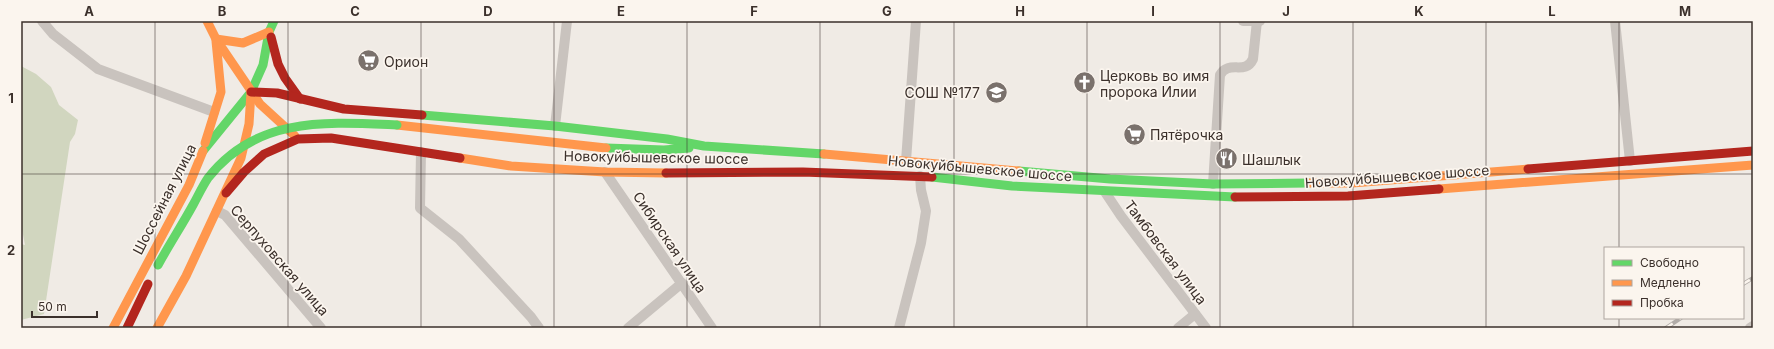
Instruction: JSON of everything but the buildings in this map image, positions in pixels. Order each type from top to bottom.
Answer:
[{"type":"main road","points":[[207,21],[216,39],[251,92],[272,116],[298,139]]},
{"type":"main road","points":[[158,328],[186,276],[226,193],[240,158],[250,124],[251,92],[263,65],[269,32],[274,21]]},
{"type":"main road","points":[[216,39],[243,43],[269,32]]},
{"type":"main road","points":[[269,32],[278,64],[285,78],[300,99]]},
{"type":"main road","points":[[204,148],[221,92],[216,39]]},
{"type":"main road","name":"Новокуйбышевское шоссе","points":[[251,92],[277,93],[338,108],[556,126],[667,139],[704,146],[906,161],[1110,179],[1213,184],[1352,183],[1753,151]]},
{"type":"main road","name":"Шоссейная улица","points":[[113,328],[172,213],[189,185],[204,148],[251,92]]},
{"type":"main road","points":[[331,138],[327,125],[332,112],[338,108]]},
{"type":"main road","name":"Новокуйбышевское шоссе","points":[[127,328],[154,272],[209,176],[236,150],[262,135],[286,126],[318,123],[397,125],[596,148],[664,150],[704,146]]},
{"type":"main road","name":"Новокуйбышевское шоссе","points":[[226,193],[244,172],[264,154],[277,147],[298,139],[331,138],[511,166],[605,172],[704,174],[803,172],[920,176],[1012,186],[1215,197],[1348,196],[1753,165]]},
{"type":"main road","points":[[189,185],[198,180],[208,180],[217,186],[220,194],[218,209]]},
{"type":"street","points":[[42,21],[53,34],[98,69],[214,112]]},
{"type":"street","points":[[556,126],[567,21]]},
{"type":"street","points":[[906,161],[916,21]]},
{"type":"street","points":[[1243,21],[1260,21]]},
{"type":"street","points":[[1213,184],[1220,75],[1229,67],[1244,68],[1251,64],[1253,59],[1257,21]]},
{"type":"street","points":[[1615,21],[1630,161]]},
{"type":"street","points":[[421,152],[420,208],[459,239],[531,317],[539,328]]},
{"type":"street","name":"Сибирская улица","points":[[605,172],[712,328]]},
{"type":"street","points":[[899,328],[921,243],[926,211],[921,190],[920,176]]},
{"type":"street","name":"Тамбовская улица","points":[[1105,192],[1121,216],[1206,328]]},
{"type":"street","name":"Серпуховская улица","points":[[218,209],[225,215],[321,328]]},
{"type":"street","points":[[628,328],[682,283]]},
{"type":"street","points":[[1178,328],[1195,314]]},
{"type":"green space","points":[[21,66],[36,74],[51,87],[59,105],[78,120],[75,134],[70,142],[44,314],[21,320],[21,244],[25,245],[21,224]]},
{"type":"railway","points":[[1744,283],[1753,278]]},
{"type":"railway","points":[[1666,328],[1680,319]]},
{"type":"traffic: fast","points":[[203,151],[251,92],[263,65],[269,32],[274,21]]},
{"type":"traffic: fast","points":[[422,115],[555,126],[667,139],[704,146],[824,154]]},
{"type":"traffic: fast","points":[[158,265],[208,178],[227,158],[248,143],[270,133],[294,127],[345,123],[397,125]]},
{"type":"traffic: fast","points":[[606,148],[664,150],[689,148]]},
{"type":"traffic: fast","points":[[1019,171],[1110,179],[1213,184],[1309,183]]},
{"type":"traffic: fast","points":[[932,177],[1012,186],[1235,197]]},
{"type":"traffic: slow","points":[[207,21],[216,39],[260,104],[295,136]]},
{"type":"traffic: slow","points":[[216,39],[243,43],[269,32]]},
{"type":"traffic: slow","points":[[205,143],[221,92],[216,41]]},
{"type":"traffic: slow","points":[[157,328],[186,276],[241,158],[249,124],[251,92]]},
{"type":"traffic: slow","points":[[397,125],[606,148]]},
{"type":"traffic: slow","points":[[113,328],[189,185],[203,151]]},
{"type":"traffic: slow","points":[[824,154],[1019,171]]},
{"type":"traffic: slow","points":[[460,158],[511,166],[605,172],[666,173]]},
{"type":"traffic: slow","points":[[1439,189],[1753,165]]},
{"type":"traffic: slow","points":[[1309,183],[1352,183],[1528,169]]},
{"type":"traffic: jam","points":[[271,37],[278,64],[285,78],[300,99]]},
{"type":"traffic: jam","points":[[251,92],[277,93],[344,109],[422,115]]},
{"type":"traffic: jam","points":[[226,193],[244,172],[264,154],[298,139],[331,138],[460,158]]},
{"type":"traffic: jam","points":[[1528,169],[1753,151]]},
{"type":"traffic: jam","points":[[666,173],[803,172],[932,177]]},
{"type":"traffic: jam","points":[[1235,197],[1348,196],[1439,189]]},
{"type":"traffic: jam","points":[[127,328],[148,284]]},
{"type":"place","name":"Орион","points":[[369,61]]},
{"type":"place","name":"Церковь во имя пророка Илии","points":[[1085,83]]},
{"type":"place","name":"СОШ №177","points":[[996,92]]},
{"type":"place","name":"Пятёрочка","points":[[1134,134]]},
{"type":"place","name":"Шашлык","points":[[1227,159]]}]
